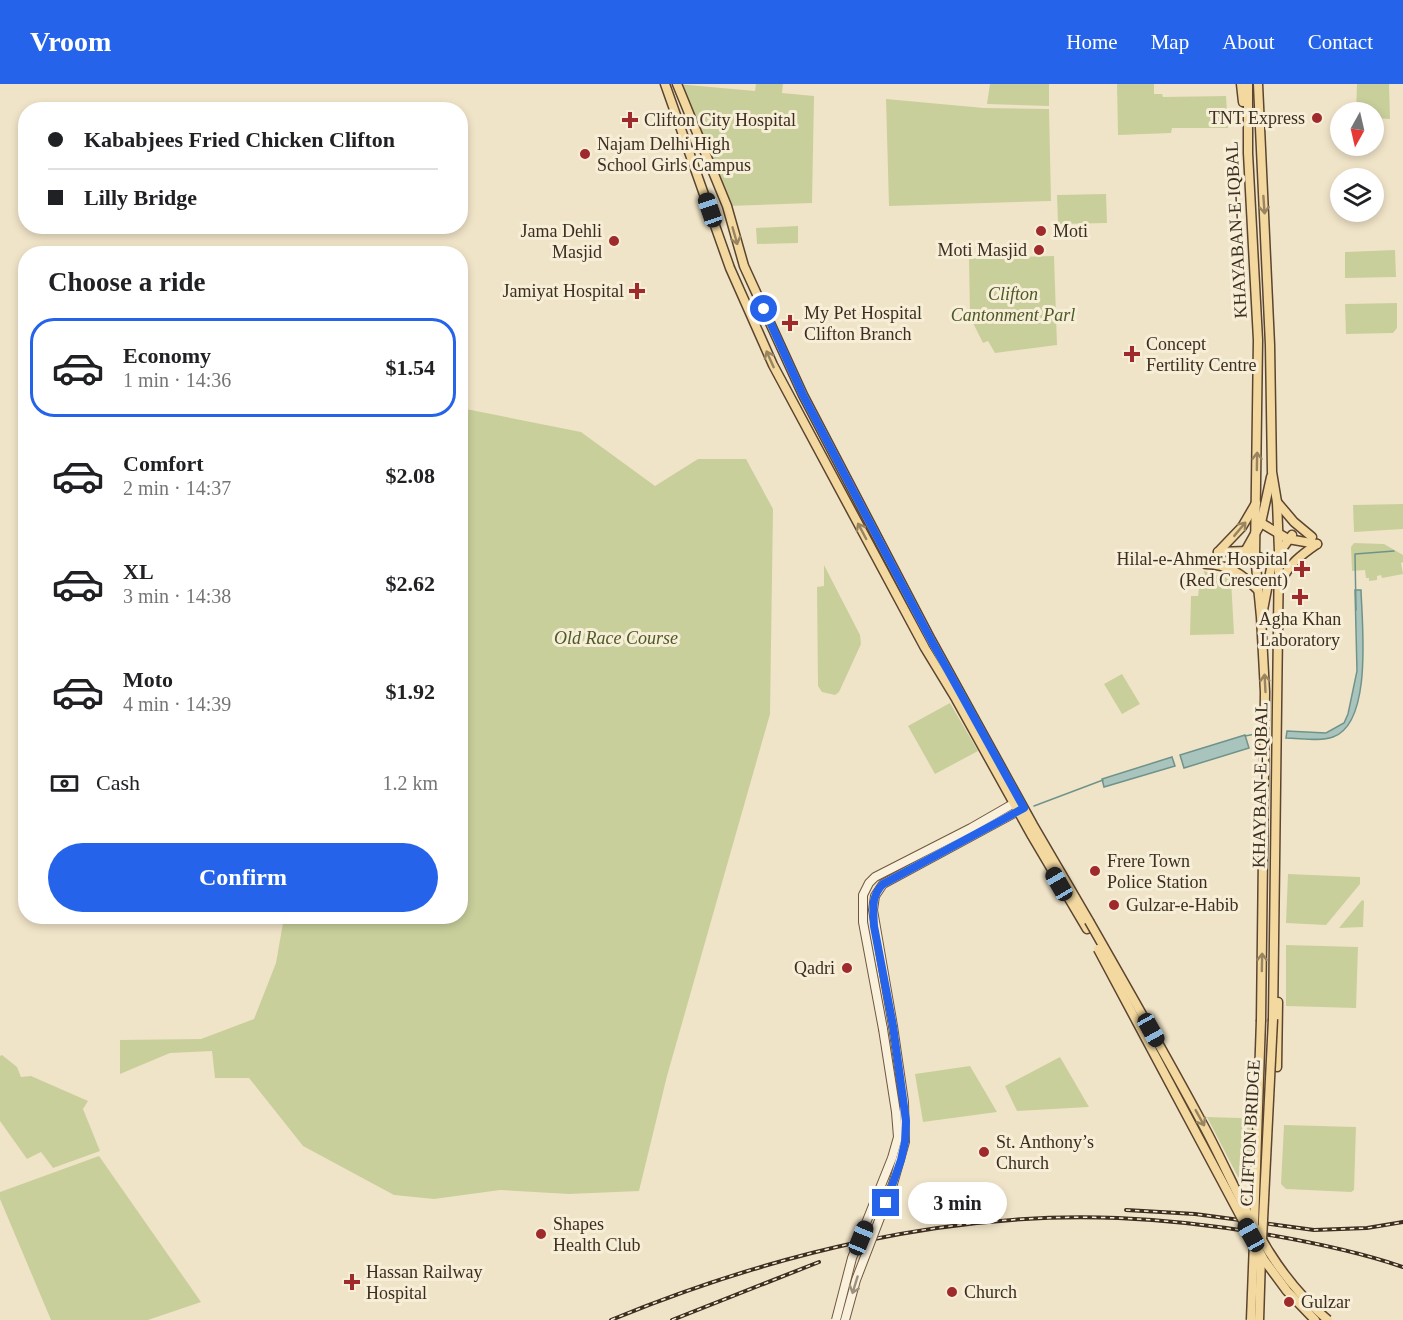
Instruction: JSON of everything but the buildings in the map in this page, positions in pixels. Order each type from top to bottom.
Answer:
[{"type":"main road","points":[[665,84],[730,268],[773,365],[925,648],[1008,793],[1019,805]]},
{"type":"main road","points":[[677,84],[727,206],[744,266],[803,395],[931,640],[1019,805],[1201,1119],[1267,1250],[1292,1285],[1328,1320]]},
{"type":"main road","points":[[1241,84],[1248,153]]},
{"type":"main road","name":"KHAYABAN-E-IQBAL","points":[[1248,84],[1248,153],[1258,340],[1258,521],[1255,534],[1255,555]]},
{"type":"main road","name":"KHAYABAN-E-IQBAL","points":[[1258,84],[1270,345],[1272,472],[1277,502],[1279,551]]},
{"type":"main road","points":[[1262,180],[1265,169],[1263,84]]},
{"type":"main road","points":[[832,476],[843,469]]},
{"type":"main road","points":[[1272,472],[1258,521],[1278,533],[1315,541]]},
{"type":"main road","points":[[1257,501],[1242,527],[1218,552],[1255,555],[1276,565],[1261,616]]},
{"type":"main road","points":[[1277,502],[1315,541]]},
{"type":"main road","points":[[1244,554],[1255,534]]},
{"type":"main road","points":[[1279,551],[1290,537]]},
{"type":"main road","points":[[1279,586],[1292,564],[1315,541]]},
{"type":"main road","name":"KHAYBAN-E-IQBAL","points":[[1273,1019],[1279,586],[1276,565],[1279,551]]},
{"type":"main road","name":"KHAYBAN-E-IQBAL","points":[[1255,555],[1265,692],[1261,1020]]},
{"type":"main road","points":[[1206,564],[1223,566],[1235,571],[1258,591]]},
{"type":"main road","points":[[998,812],[1008,793]]},
{"type":"main road","points":[[836,1320],[852,1258],[892,1158],[898,1137],[896,1112],[863,922],[863,895],[868,883],[875,877],[998,812],[1019,805]]},
{"type":"main road","points":[[845,1320],[856,1280],[893,1184],[905,1142],[904,1102],[893,1026],[874,926],[875,896],[883,884],[1019,805]]},
{"type":"main road","points":[[1088,925],[1264,1260],[1287,1291],[1315,1320]]},
{"type":"main road","points":[[1273,960],[1278,988],[1276,1067]]},
{"type":"main road","name":"CLIFTON BRIDGE","points":[[1258,1320],[1273,1019]]},
{"type":"main road","name":"CLIFTON BRIDGE","points":[[1251,1320],[1261,1020]]},
{"type":"green space","points":[[677,84],[755,91],[756,84],[783,84],[782,93],[814,96],[812,203],[727,206]]},
{"type":"green space","points":[[990,84],[1049,84],[1049,106],[987,104]]},
{"type":"green space","points":[[1117,84],[1154,84],[1154,94],[1162,94],[1163,97],[1226,96],[1228,128],[1172,128],[1171,133],[1118,135]]},
{"type":"green space","points":[[1357,84],[1389,84],[1390,119],[1384,119],[1384,102],[1356,102]]},
{"type":"green space","points":[[886,99],[984,108],[1049,109],[1051,201],[889,206]]},
{"type":"green space","points":[[1106,194],[1107,223],[1058,224],[1057,195]]},
{"type":"green space","points":[[798,226],[798,243],[757,244],[756,228]]},
{"type":"green space","points":[[1395,250],[1396,277],[1345,278],[1345,252]]},
{"type":"green space","name":"Clifton Cantonment Parl","points":[[1054,256],[1057,345],[995,353],[988,341],[983,343],[970,317],[969,258]]},
{"type":"green space","points":[[1397,303],[1397,328],[1393,333],[1346,334],[1345,304]]},
{"type":"green space","name":"Old Race Course","points":[[468,409],[581,432],[655,486],[698,459],[746,459],[773,509],[770,714],[667,1076],[639,1191],[569,1194],[500,1190],[434,1199],[394,1195],[303,1146],[249,1078],[215,1078],[212,1051],[170,1053],[120,1074],[120,1040],[201,1039],[254,1019],[276,963],[283,924],[468,924]]},
{"type":"green space","points":[[1403,504],[1403,529],[1354,532],[1353,505]]},
{"type":"green space","points":[[1354,543],[1384,544],[1403,555],[1401,563],[1403,574],[1382,578],[1381,575],[1377,576],[1377,580],[1369,581],[1365,570],[1352,571],[1351,547]]},
{"type":"green space","points":[[824,565],[860,635],[861,644],[839,692],[835,695],[822,692],[818,686],[817,587],[824,586]]},
{"type":"green space","points":[[1204,571],[1231,579],[1234,634],[1190,635],[1191,596],[1198,596],[1199,588],[1209,587],[1210,582],[1206,581]]},
{"type":"green space","points":[[1122,674],[1140,704],[1122,714],[1104,684]]},
{"type":"green space","points":[[950,703],[978,751],[935,774],[908,726]]},
{"type":"green space","points":[[1288,874],[1360,877],[1360,884],[1326,925],[1286,923]]},
{"type":"green space","points":[[1362,900],[1364,901],[1363,927],[1339,928]]},
{"type":"green space","points":[[1286,945],[1358,947],[1356,1008],[1286,1006]]},
{"type":"green space","points":[[2,1055],[17,1067],[21,1077],[31,1076],[88,1101],[83,1109],[100,1151],[53,1168],[41,1152],[27,1159],[0,1121],[0,1056]]},
{"type":"green space","points":[[1060,1057],[1089,1107],[1017,1111],[1005,1086]]},
{"type":"green space","points":[[970,1066],[997,1112],[923,1122],[915,1074]]},
{"type":"green space","points":[[1207,1117],[1241,1118],[1251,1129],[1249,1175],[1238,1177]]},
{"type":"green space","points":[[1284,1125],[1356,1127],[1354,1190],[1351,1192],[1286,1189],[1281,1184]]},
{"type":"green space","points":[[99,1156],[201,1302],[148,1320],[51,1320],[0,1199],[0,1192]]},
{"type":"water","points":[[1355,590],[1361,590],[1363,648],[1360,693],[1354,713],[1346,728],[1333,737],[1316,740],[1286,738],[1287,731],[1326,733],[1344,723],[1357,671]]},
{"type":"water","points":[[1245,735],[1249,748],[1184,768],[1180,755]]},
{"type":"water","points":[[1172,757],[1175,766],[1104,787],[1102,779]]},
{"type":"waterway","points":[[1356,610],[1355,554],[1394,551]]},
{"type":"waterway","points":[[1245,736],[1261,733]]},
{"type":"waterway","points":[[1034,806],[1103,780]]},
{"type":"railway","points":[[1126,1210],[1195,1214],[1314,1230],[1367,1228],[1403,1222]]},
{"type":"railway","points":[[611,1320],[671,1297],[795,1257],[923,1230],[988,1222],[1053,1218],[1118,1218],[1188,1223],[1313,1243],[1403,1267]]},
{"type":"railway","points":[[672,1320],[819,1262]]},
{"type":"place","name":"TNT Express","points":[[1317,118]]},
{"type":"place","name":"Clifton City Hospital","points":[[630,120]]},
{"type":"place","name":"Najam Delhi High School Girls Campus","points":[[585,154]]},
{"type":"place","name":"Moti","points":[[1041,231]]},
{"type":"place","name":"Jama Dehli Masjid","points":[[614,241]]},
{"type":"place","name":"Moti Masjid","points":[[1039,250]]},
{"type":"place","name":"Jamiyat Hospital","points":[[637,291]]},
{"type":"place","name":"My Pet Hospital Clifton Branch","points":[[790,323]]},
{"type":"place","name":"Concept Fertility Centre","points":[[1132,354]]},
{"type":"place","name":"Hilal-e-Ahmer Hospital (Red Crescent)","points":[[1302,569]]},
{"type":"place","name":"Agha Khan Laboratory","points":[[1300,597]]},
{"type":"place","name":"Frere Town Police Station","points":[[1095,871]]},
{"type":"place","name":"Gulzar-e-Habib","points":[[1114,905]]},
{"type":"place","name":"Qadri","points":[[847,968]]},
{"type":"place","name":"St. Anthony’s Church","points":[[984,1152]]},
{"type":"place","name":"Shapes Health Club","points":[[541,1234]]},
{"type":"place","name":"Hassan Railway Hospital","points":[[352,1282]]},
{"type":"place","name":"Church","points":[[952,1292]]},
{"type":"place","name":"Gulzar","points":[[1289,1302]]},
{"type":"route","points":[[764,309],[803,395],[931,640],[1024,808],[883,884],[876,892],[873,905],[874,926],[893,1026],[906,1121],[901,1160],[886,1203]]}]
